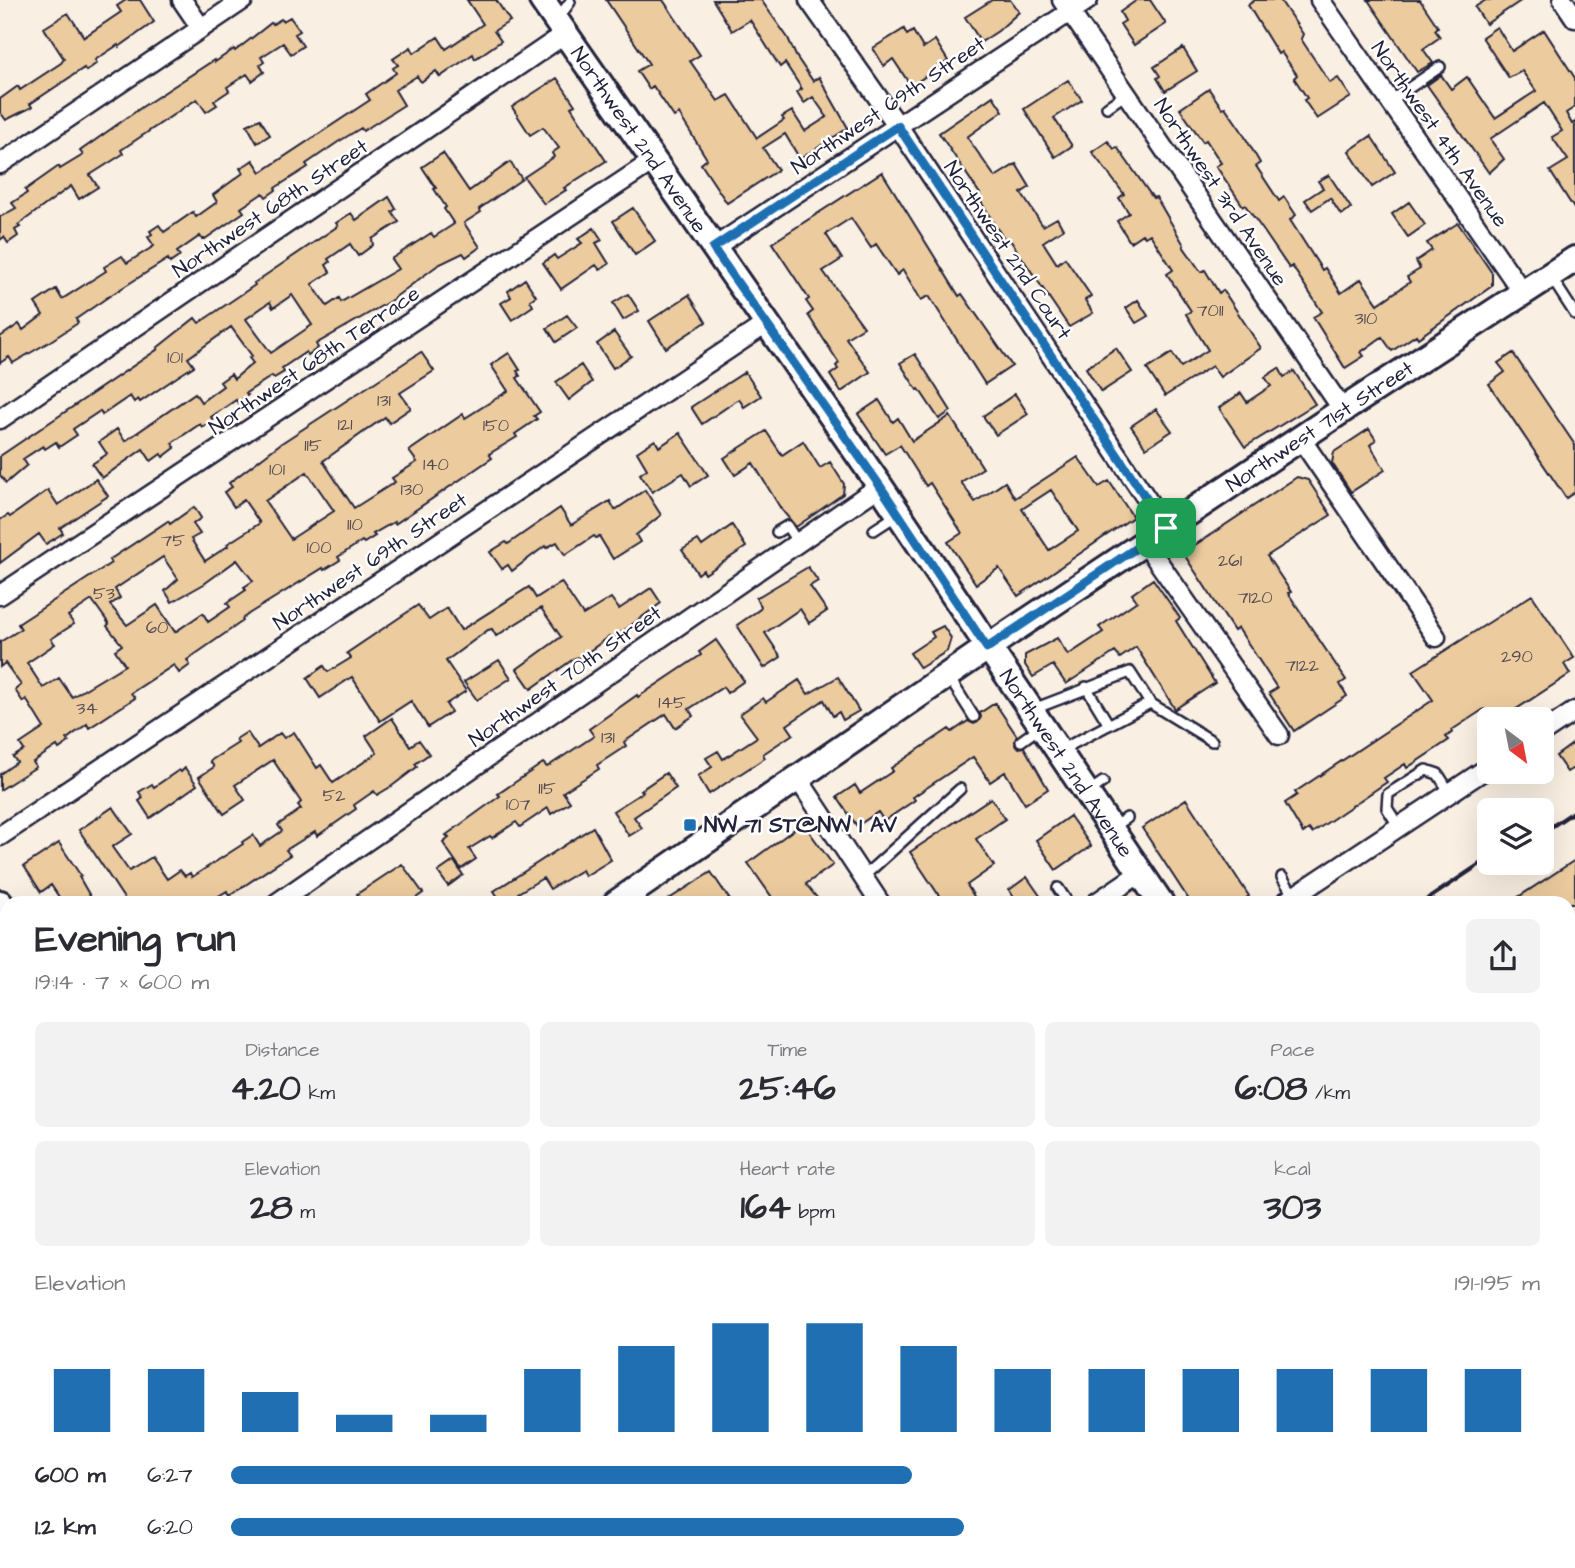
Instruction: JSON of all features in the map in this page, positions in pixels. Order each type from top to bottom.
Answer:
[{"type":"street","points":[[182,0],[201,28]]},
{"type":"street","points":[[0,164],[243,0]]},
{"type":"street","name":"Northwest 2nd Avenue","points":[[542,0],[564,19],[653,161],[880,486],[1058,752],[1095,788],[1119,824],[1140,873],[1156,896]]},
{"type":"street","name":"Northwest 2nd Court","points":[[809,0],[898,126],[1166,528]]},
{"type":"street","name":"Northwest 69th Street","points":[[713,248],[898,126],[1066,6],[1088,0]]},
{"type":"street","name":"Northwest 4th Avenue","points":[[1320,0],[1523,293]]},
{"type":"street","points":[[1563,0],[1575,18]]},
{"type":"street","name":"Northwest 3rd Avenue","points":[[1066,6],[1343,410]]},
{"type":"street","name":"Northwest 68th Street","points":[[0,419],[564,19]]},
{"type":"street","name":"Northwest 68th Terrace","points":[[0,595],[653,161]]},
{"type":"street","name":"Northwest 71st Street","points":[[629,896],[797,777],[987,648],[1343,410],[1565,268]]},
{"type":"street","name":"Northwest 69th Street","points":[[0,836],[766,324]]},
{"type":"street","points":[[1301,439],[1436,638]]},
{"type":"street","name":"Northwest 70th Street","points":[[287,896],[880,486]]},
{"type":"street","points":[[1145,542],[1279,735]]},
{"type":"street","points":[[1554,725],[1575,711]]},
{"type":"street","points":[[1295,896],[1477,775]]},
{"type":"street","points":[[797,777],[875,896]]},
{"type":"street","points":[[1106,896],[1140,873]]},
{"type":"lane","points":[[1390,101],[1440,67]]},
{"type":"lane","points":[[1107,107],[1126,94]]},
{"type":"lane","points":[[1565,268],[1575,314]]},
{"type":"lane","points":[[874,530],[899,514]]},
{"type":"lane","points":[[777,532],[787,526],[798,543]]},
{"type":"lane","points":[[1021,741],[1035,719],[1086,687],[1130,672],[1150,703],[1212,741]]},
{"type":"lane","points":[[947,675],[974,717]]},
{"type":"lane","points":[[1086,687],[1109,725]]},
{"type":"lane","points":[[1058,752],[1150,703]]},
{"type":"lane","points":[[1399,827],[1387,808],[1388,794],[1426,770],[1438,774],[1450,793]]},
{"type":"lane","points":[[863,877],[960,789]]},
{"type":"lane","points":[[1282,877],[1288,896]]},
{"type":"lane","points":[[1058,888],[1063,896]]},
{"type":"building","points":[[126,0],[140,0],[154,22],[95,60],[97,63],[86,71],[84,68],[30,104],[32,107],[6,120],[0,112],[0,99],[18,86],[20,90],[64,59],[44,28],[68,13],[84,37],[121,12],[117,6]]},
{"type":"building","points":[[467,0],[496,0],[510,21],[494,31],[501,41],[475,59],[473,54],[440,77],[436,71],[421,82],[417,76],[395,90],[404,105],[363,131],[361,128],[338,142],[266,197],[263,193],[241,208],[244,212],[205,239],[200,236],[177,252],[180,256],[170,263],[168,259],[108,297],[76,319],[78,323],[49,342],[13,363],[9,357],[0,363],[0,337],[19,324],[23,330],[43,315],[35,303],[56,289],[62,299],[106,271],[104,267],[122,256],[127,263],[154,246],[148,237],[152,234],[150,231],[159,225],[164,232],[193,212],[196,217],[217,202],[213,195],[243,173],[240,168],[253,160],[261,172],[370,100],[366,94],[396,73],[393,68],[398,65],[393,59],[411,47],[414,53],[438,37],[446,49],[483,24]]},
{"type":"building","points":[[606,0],[663,0],[700,55],[690,61],[718,101],[729,95],[757,138],[784,120],[782,117],[792,111],[805,131],[827,117],[813,97],[804,103],[797,92],[802,89],[785,63],[780,67],[750,20],[732,31],[713,0],[761,0],[788,38],[796,56],[813,81],[819,77],[848,128],[800,159],[785,134],[763,148],[778,170],[727,203],[701,164],[707,159],[679,114],[674,117],[653,86],[649,89],[637,71],[649,64]]},
{"type":"building","points":[[992,0],[1010,0],[1019,12],[981,42],[965,17]]},
{"type":"building","points":[[1137,0],[1150,0],[1166,24],[1134,45],[1120,24],[1125,21],[1120,12]]},
{"type":"building","points":[[1255,0],[1280,0],[1303,34],[1301,39],[1330,83],[1338,78],[1351,97],[1317,119],[1294,78],[1297,75],[1281,52],[1278,54],[1248,5]]},
{"type":"building","points":[[1368,0],[1420,0],[1438,27],[1435,30],[1440,37],[1423,49],[1433,63],[1417,72]]},
{"type":"building","points":[[1486,0],[1522,0],[1486,24],[1475,7]]},
{"type":"building","points":[[290,17],[300,31],[295,34],[303,46],[291,54],[283,43],[261,57],[264,62],[260,65],[264,72],[252,81],[247,74],[227,87],[229,91],[214,101],[217,105],[206,112],[197,99],[121,150],[123,154],[90,175],[98,187],[79,199],[71,186],[18,225],[20,227],[15,230],[18,236],[8,243],[4,237],[0,240],[0,217],[16,208],[12,203],[27,193],[25,190],[59,166],[60,169],[83,155],[80,151],[142,107],[214,60],[215,62],[234,49],[235,51],[271,23]]},
{"type":"building","points":[[1497,27],[1512,51],[1544,30],[1575,78],[1575,107],[1566,113],[1572,124],[1575,122],[1575,210],[1550,171],[1568,160],[1552,137],[1562,131],[1544,103],[1490,139],[1504,159],[1489,173],[1427,85],[1441,75],[1451,89],[1467,77],[1495,118],[1536,91],[1522,71],[1509,78],[1482,37]]},
{"type":"building","points":[[904,29],[907,35],[913,31],[923,48],[935,40],[948,61],[911,86],[893,59],[884,66],[873,48]]},
{"type":"building","points":[[1183,48],[1197,71],[1165,91],[1154,67]]},
{"type":"building","points":[[557,78],[575,105],[571,107],[606,161],[544,204],[524,177],[554,157],[552,153],[559,148],[543,127],[530,135],[512,107]]},
{"type":"building","points":[[1068,80],[1082,100],[1054,118],[1072,146],[1055,157],[1024,109]]},
{"type":"building","points":[[1209,89],[1241,130],[1260,163],[1256,166],[1279,201],[1284,197],[1296,215],[1290,220],[1322,270],[1325,268],[1341,293],[1361,279],[1378,304],[1410,282],[1407,277],[1420,269],[1416,261],[1432,250],[1427,243],[1458,223],[1492,273],[1492,286],[1418,338],[1416,335],[1392,351],[1382,337],[1361,352],[1364,356],[1345,368],[1313,317],[1322,312],[1292,266],[1289,268],[1245,205],[1243,206],[1216,166],[1221,163],[1180,109]]},
{"type":"building","points":[[993,96],[1003,111],[967,137],[995,177],[1016,164],[1030,187],[1021,193],[1043,226],[1057,218],[1063,229],[1043,242],[1057,264],[1065,258],[1091,296],[1085,300],[1093,313],[1069,327],[1010,240],[1007,242],[996,227],[977,195],[980,194],[939,133]]},
{"type":"building","points":[[260,119],[270,135],[257,143],[247,125]]},
{"type":"building","points":[[1371,136],[1395,172],[1372,187],[1349,151]]},
{"type":"building","points":[[1108,141],[1114,149],[1117,147],[1153,198],[1156,197],[1201,272],[1205,270],[1219,293],[1223,290],[1261,348],[1220,377],[1212,366],[1165,396],[1147,369],[1172,353],[1181,367],[1208,350],[1186,314],[1191,311],[1167,274],[1173,270],[1150,234],[1145,237],[1142,234],[1130,242],[1117,221],[1129,213],[1119,198],[1124,194],[1092,152]]},
{"type":"building","points":[[443,153],[469,191],[510,162],[522,179],[464,223],[480,247],[466,257],[463,253],[438,265],[390,301],[316,344],[318,348],[308,355],[306,352],[282,368],[284,372],[274,378],[272,376],[246,393],[248,395],[238,403],[236,400],[211,417],[213,420],[202,427],[200,424],[172,443],[175,448],[163,457],[161,454],[151,461],[143,449],[102,478],[92,464],[107,454],[99,442],[117,429],[125,441],[195,393],[201,402],[223,386],[220,382],[231,374],[234,379],[253,363],[249,358],[252,356],[231,327],[188,358],[194,366],[140,402],[138,399],[134,402],[130,396],[102,415],[100,411],[73,429],[77,435],[59,447],[56,442],[45,449],[43,446],[23,459],[27,465],[6,483],[0,475],[0,456],[158,349],[195,318],[199,323],[255,285],[254,283],[338,226],[336,223],[351,213],[356,220],[389,197],[396,209],[392,212],[399,222],[372,239],[373,245],[358,256],[350,244],[328,259],[330,262],[326,265],[330,272],[312,284],[327,306],[339,298],[341,302],[398,269],[391,259],[431,233],[434,237],[454,224],[422,167]],"holes":[[[292,295],[312,325],[271,353],[246,319],[270,302],[273,308]]]},
{"type":"building","points":[[882,172],[959,296],[962,294],[1012,366],[985,384],[929,296],[921,300],[903,270],[897,275],[876,244],[871,248],[851,218],[826,234],[842,259],[823,271],[864,327],[846,338],[870,372],[841,392],[830,375],[838,369],[836,366],[839,363],[808,315],[813,311],[806,301],[809,299],[772,243]]},
{"type":"building","points":[[1329,175],[1351,208],[1341,215],[1330,198],[1312,210],[1305,200],[1323,188],[1318,181]]},
{"type":"building","points":[[1409,202],[1425,225],[1408,237],[1392,214]]},
{"type":"building","points":[[633,208],[655,241],[635,255],[613,221]]},
{"type":"building","points":[[594,228],[602,240],[596,243],[609,264],[600,270],[596,265],[561,289],[543,263],[554,255],[557,259],[582,243],[578,239]]},
{"type":"building","points":[[525,279],[536,296],[530,300],[533,306],[512,320],[501,303],[511,297],[508,291]]},
{"type":"building","points":[[628,294],[639,311],[623,320],[613,303]]},
{"type":"building","points":[[689,295],[706,322],[666,348],[649,321]]},
{"type":"building","points":[[1138,300],[1148,316],[1136,323],[1126,308]]},
{"type":"building","points":[[567,315],[577,328],[556,342],[547,328]]},
{"type":"building","points":[[614,332],[631,356],[613,368],[597,344]]},
{"type":"building","points":[[1116,348],[1132,372],[1101,392],[1086,368]]},
{"type":"building","points":[[421,352],[434,371],[400,393],[411,408],[389,423],[385,417],[323,461],[354,508],[395,482],[392,478],[417,462],[409,451],[463,414],[465,418],[508,391],[491,365],[509,353],[520,370],[517,371],[520,376],[517,378],[540,412],[534,416],[537,419],[515,434],[517,437],[489,454],[492,458],[395,524],[394,522],[373,534],[375,536],[338,557],[340,560],[250,613],[243,621],[187,660],[190,665],[179,673],[174,665],[131,693],[135,698],[89,728],[87,724],[67,739],[69,742],[59,749],[57,746],[33,762],[36,767],[0,790],[0,774],[17,762],[13,757],[24,750],[20,744],[44,728],[26,699],[23,702],[15,690],[21,685],[5,663],[0,667],[0,642],[21,629],[18,624],[111,563],[109,560],[194,507],[201,518],[193,524],[200,534],[191,539],[205,561],[228,546],[227,544],[260,523],[244,500],[234,507],[224,492],[232,487],[229,483],[280,444]],"holes":[[[307,472],[334,511],[291,539],[265,501]],[[163,557],[178,579],[165,591],[172,602],[204,584],[237,560],[253,581],[244,587],[246,590],[227,603],[230,607],[208,622],[203,613],[175,632],[157,605],[127,625],[110,605],[120,598],[115,589]],[[92,600],[122,645],[115,650],[125,665],[72,697],[59,678],[43,688],[27,663],[55,644],[51,639],[74,624],[68,616]]]},
{"type":"building","points":[[1513,353],[1575,445],[1575,492],[1566,498],[1489,384],[1505,372],[1498,363]]},
{"type":"building","points":[[915,354],[951,411],[939,419],[900,363]]},
{"type":"building","points":[[581,365],[592,382],[569,400],[556,382]]},
{"type":"building","points":[[1279,368],[1284,377],[1294,371],[1315,404],[1245,447],[1219,408],[1241,393],[1247,402],[1271,386],[1265,377]]},
{"type":"building","points":[[745,372],[761,396],[744,407],[739,399],[702,424],[691,407]]},
{"type":"building","points":[[1015,394],[1028,414],[996,435],[983,416]]},
{"type":"building","points":[[879,400],[893,422],[898,418],[912,441],[950,416],[983,468],[961,482],[975,502],[1005,482],[1015,498],[1078,457],[1099,487],[1109,481],[1133,517],[1018,596],[999,568],[976,584],[948,542],[962,533],[930,483],[926,486],[900,445],[885,454],[858,414]],"holes":[[[1051,490],[1078,531],[1049,550],[1022,509]]]},
{"type":"building","points":[[1156,409],[1172,431],[1146,448],[1131,426]]},
{"type":"building","points":[[1369,429],[1376,440],[1370,445],[1385,470],[1351,492],[1332,463],[1334,452]]},
{"type":"building","points":[[766,431],[782,455],[803,441],[820,468],[830,462],[844,484],[843,494],[796,527],[781,509],[753,463],[735,475],[724,458]]},
{"type":"building","points":[[680,433],[708,475],[691,486],[683,473],[652,492],[640,474],[647,469],[637,452],[655,440],[659,447]]},
{"type":"building","points":[[1297,477],[1308,480],[1331,515],[1267,556],[1291,592],[1288,593],[1346,680],[1340,684],[1347,696],[1294,731],[1269,693],[1277,688],[1238,628],[1234,631],[1183,553]]},
{"type":"building","points":[[96,479],[108,496],[60,528],[63,533],[46,544],[39,534],[0,563],[0,520],[8,515],[10,517],[48,490],[58,505]]},
{"type":"building","points":[[645,490],[661,515],[636,535],[640,542],[613,559],[599,536],[594,536],[565,555],[557,542],[546,548],[545,546],[512,571],[508,565],[502,569],[490,552],[506,542],[508,544],[560,508],[571,525],[610,501],[615,510]]},
{"type":"building","points":[[732,525],[746,547],[705,574],[703,570],[698,574],[682,550],[698,540],[702,546]]},
{"type":"building","points":[[808,567],[818,581],[810,586],[827,611],[809,623],[800,609],[765,633],[781,657],[764,668],[737,625],[760,609],[756,598]]},
{"type":"building","points":[[1153,579],[1180,618],[1176,621],[1215,683],[1175,709],[1136,647],[1120,658],[1115,652],[1066,684],[1053,665],[1033,677],[1025,665],[1025,655],[1057,638],[1068,655],[1103,632],[1099,627],[1137,601],[1132,594]]},
{"type":"building","points":[[561,582],[583,615],[611,598],[619,609],[651,588],[661,603],[611,640],[609,637],[531,689],[517,669],[561,637],[541,608],[496,636],[492,629],[488,630],[446,661],[466,691],[446,704],[451,712],[428,727],[411,701],[380,721],[352,677],[320,698],[307,678],[324,666],[328,672],[351,658],[347,653],[418,605],[429,620],[447,608],[461,630],[529,587],[536,598]]},
{"type":"building","points":[[1532,595],[1574,658],[1564,664],[1570,674],[1519,707],[1477,707],[1477,714],[1452,730],[1446,737],[1449,740],[1407,768],[1405,764],[1384,778],[1387,782],[1312,833],[1309,829],[1303,833],[1285,803],[1297,795],[1295,792],[1433,700],[1413,671]]},
{"type":"building","points":[[943,626],[951,638],[947,651],[920,668],[910,653],[934,637],[931,632]]},
{"type":"building","points":[[716,640],[744,681],[727,693],[723,687],[689,709],[693,716],[675,728],[666,714],[624,742],[626,746],[597,765],[599,769],[563,792],[570,802],[551,814],[548,808],[520,827],[516,822],[492,838],[490,836],[469,849],[476,859],[461,869],[443,843],[449,838],[446,835],[543,763],[547,767],[594,736],[589,729],[701,655],[699,652]]},
{"type":"building","points":[[499,660],[511,678],[477,700],[464,682]]},
{"type":"building","points":[[838,677],[859,711],[843,720],[839,712],[833,716],[824,700],[787,725],[793,734],[763,754],[765,758],[709,794],[698,776],[712,767],[706,758],[718,751],[723,759],[757,737],[740,714],[763,698],[766,702],[799,680],[808,694]]},
{"type":"building","points":[[995,703],[1017,736],[1015,745],[1024,747],[1048,789],[1025,804],[1005,772],[990,782],[973,757],[913,797],[915,800],[884,821],[878,812],[857,826],[837,797],[855,785],[860,793],[893,771],[891,768],[949,729],[952,732],[968,721],[974,724],[978,722],[980,713]]},
{"type":"building","points":[[392,718],[410,746],[419,740],[429,754],[392,786],[377,795],[374,791],[354,805],[356,809],[317,836],[315,832],[286,850],[290,855],[229,896],[227,891],[219,896],[122,896],[79,830],[113,807],[132,834],[112,847],[129,871],[152,857],[167,879],[180,870],[185,876],[190,873],[192,877],[253,835],[260,846],[282,831],[278,825],[301,809],[298,805],[301,802],[273,760],[235,785],[245,800],[224,814],[199,777],[214,767],[210,761],[238,743],[236,739],[247,732],[258,748],[280,733],[284,738],[294,732],[317,768],[321,765],[333,783],[377,753],[366,736]]},
{"type":"building","points":[[1575,742],[1575,767],[1567,772],[1556,756]]},
{"type":"building","points":[[185,768],[197,785],[150,818],[139,801],[143,798],[139,792],[152,784],[154,787]]},
{"type":"building","points":[[666,773],[676,788],[634,817],[642,828],[629,836],[613,811]]},
{"type":"building","points":[[991,798],[1005,819],[976,839],[994,866],[967,885],[974,896],[939,896],[910,852]]},
{"type":"building","points":[[1186,799],[1249,896],[1186,896],[1142,828]]},
{"type":"building","points":[[1070,816],[1091,846],[1056,870],[1036,840]]},
{"type":"building","points":[[803,823],[833,865],[806,884],[815,896],[771,896],[748,863]]},
{"type":"building","points":[[593,827],[611,860],[585,876],[582,870],[550,889],[543,878],[518,893],[520,896],[497,896],[494,891]]},
{"type":"building","points":[[59,843],[81,876],[79,877],[90,896],[58,896],[51,885],[41,892],[24,866]]},
{"type":"building","points":[[1575,860],[1575,896],[1520,896]]},
{"type":"building","points":[[454,861],[463,875],[448,886],[438,872]]},
{"type":"building","points":[[402,864],[423,893],[419,896],[357,894]]},
{"type":"building","points":[[711,872],[727,896],[674,896]]},
{"type":"building","points":[[1027,877],[1040,896],[1013,896],[1009,890]]},
{"type":"railway","points":[[1554,825],[1575,811]]},
{"type":"railway","points":[[1432,896],[1477,866]]},
{"type":"place","name":"NW 71 ST@NW 1 AV","points":[[690,825]]},
{"type":"route","points":[[898,126],[1166,528],[987,648],[880,486],[713,248],[898,126]]}]
